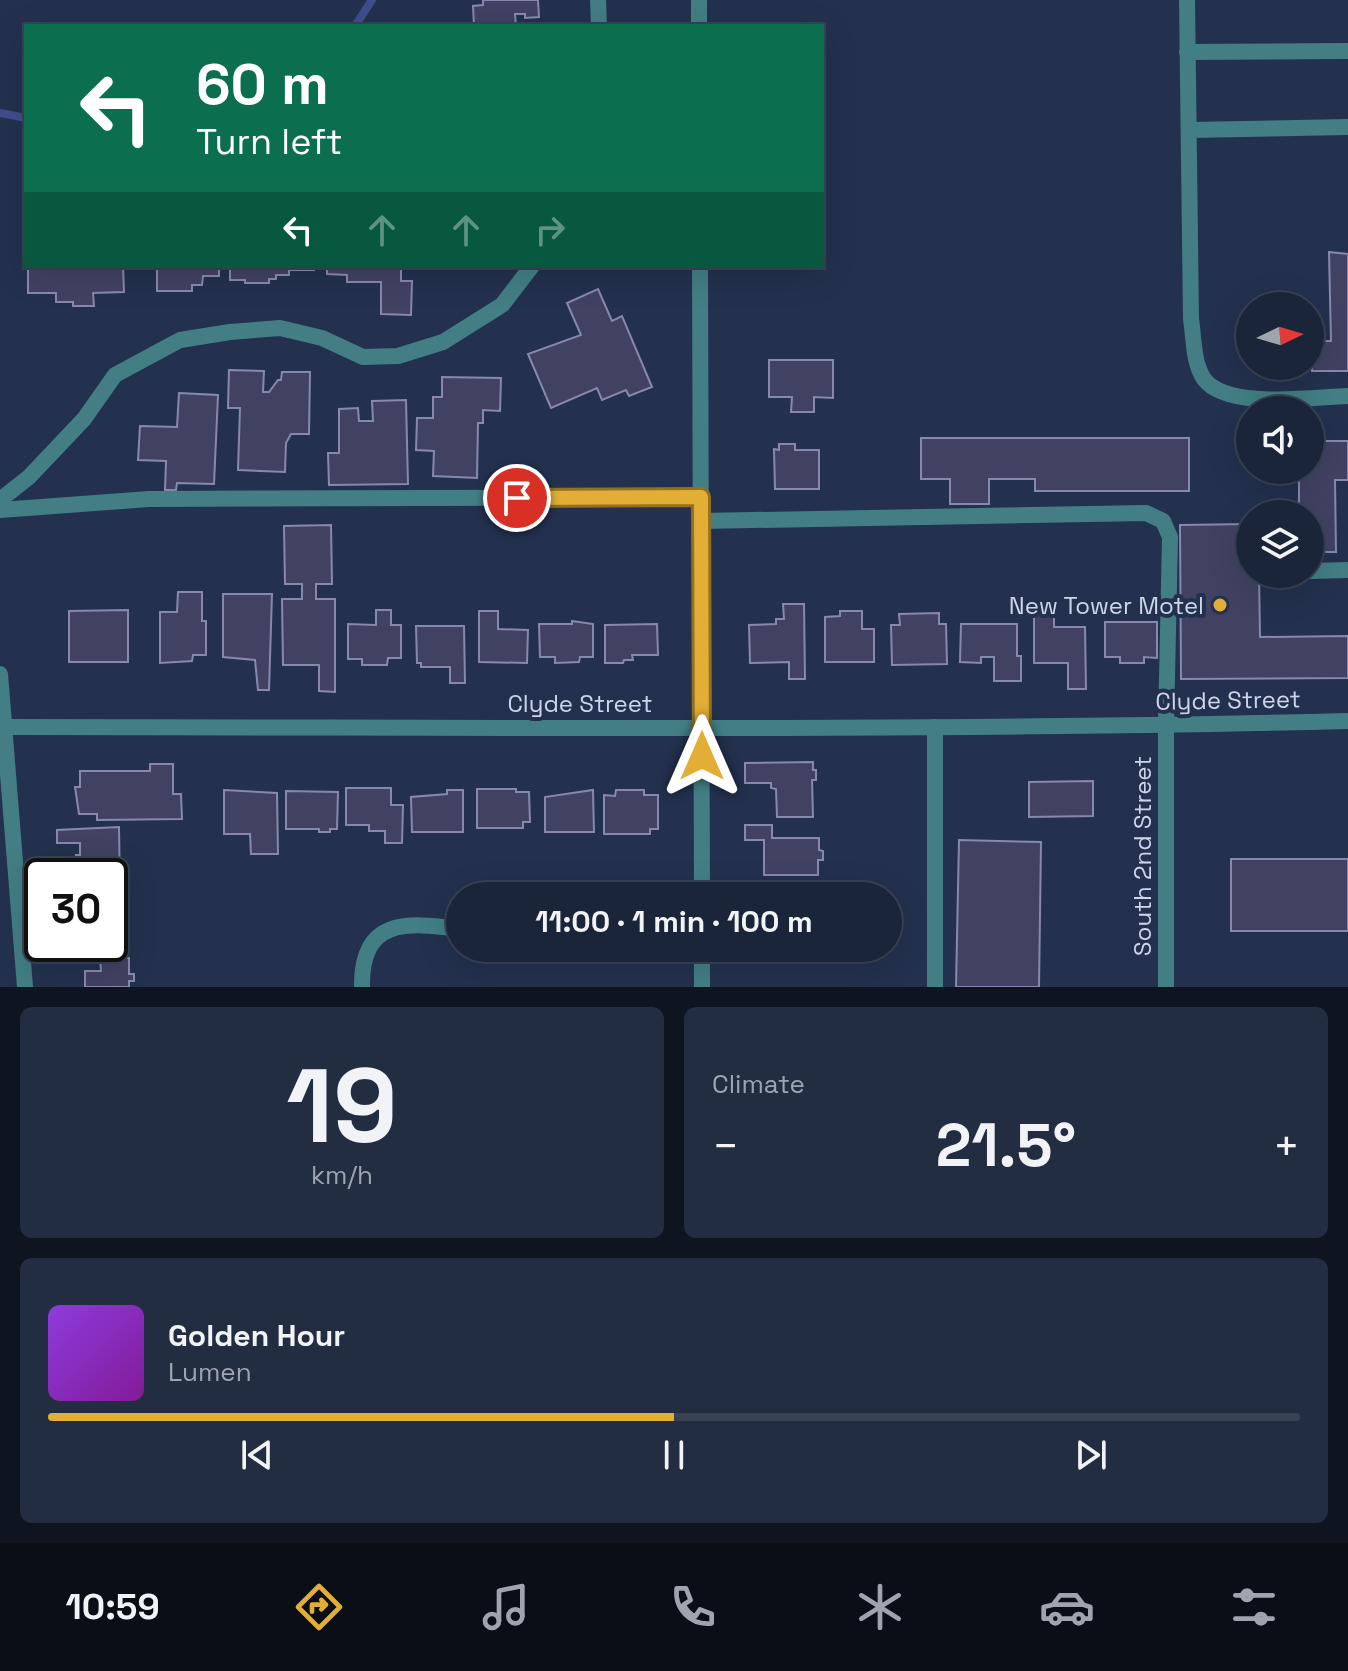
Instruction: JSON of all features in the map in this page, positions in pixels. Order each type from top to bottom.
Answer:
[{"type":"street","points":[[598,0],[599,24]]},
{"type":"street","points":[[699,0],[699,24]]},
{"type":"street","points":[[1187,0],[1191,319],[1196,359],[1204,378],[1214,388],[1240,397],[1348,396]]},
{"type":"street","points":[[1187,52],[1348,51]]},
{"type":"street","points":[[1189,130],[1348,127]]},
{"type":"street","points":[[0,500],[29,477],[84,419],[115,375],[180,340],[280,328],[322,338],[363,357],[398,356],[443,342],[502,305],[530,268]]},
{"type":"street","points":[[700,268],[702,882]]},
{"type":"street","points":[[0,510],[149,499],[701,497]]},
{"type":"street","name":"South 2nd Street","points":[[701,521],[1146,513],[1163,521],[1170,537],[1166,987]]},
{"type":"street","points":[[1324,571],[1348,570]]},
{"type":"street","points":[[0,674],[5,804],[25,987]]},
{"type":"street","name":"Clyde Street","points":[[4,727],[935,727],[1348,721]]},
{"type":"street","points":[[935,727],[935,987]]},
{"type":"street","points":[[362,987],[362,968],[371,941],[392,927],[446,927]]},
{"type":"street","points":[[702,962],[702,987]]},
{"type":"building","points":[[483,0],[538,0],[539,17],[525,18],[525,14],[515,14],[516,24],[474,24],[473,6],[483,5]]},
{"type":"building","points":[[1329,252],[1348,254],[1348,371],[1324,371],[1324,341],[1331,341]]},
{"type":"building","points":[[28,268],[123,268],[124,292],[93,293],[94,306],[56,302],[56,293],[28,293]]},
{"type":"building","points":[[157,268],[219,268],[219,276],[203,276],[202,285],[192,285],[192,291],[157,291]]},
{"type":"building","points":[[230,268],[314,268],[289,270],[289,275],[276,275],[276,279],[269,279],[269,283],[230,280]]},
{"type":"building","points":[[327,268],[401,268],[401,281],[412,281],[411,315],[381,314],[381,282],[347,282],[347,275],[327,274]]},
{"type":"building","points":[[598,289],[612,321],[622,316],[652,387],[629,396],[626,390],[602,400],[597,388],[551,408],[528,354],[581,335],[567,303]]},
{"type":"building","points":[[769,360],[833,360],[833,398],[814,397],[814,412],[791,412],[792,397],[769,397]]},
{"type":"building","points":[[229,370],[264,371],[263,392],[269,392],[281,380],[282,372],[310,372],[309,434],[291,434],[286,443],[285,472],[238,470],[240,408],[228,408]]},
{"type":"building","points":[[442,377],[501,378],[500,411],[483,410],[483,423],[478,423],[477,478],[433,476],[434,451],[416,450],[417,418],[433,418],[433,397],[442,397]]},
{"type":"building","points":[[179,393],[218,395],[214,484],[177,483],[176,490],[165,490],[166,461],[138,460],[140,426],[177,427]]},
{"type":"building","points":[[406,400],[408,484],[329,485],[328,453],[339,453],[339,409],[358,408],[359,421],[373,421],[372,401]]},
{"type":"building","points":[[921,438],[1189,438],[1189,491],[1035,491],[1035,479],[989,479],[989,504],[950,504],[950,479],[921,479]]},
{"type":"building","points":[[1324,441],[1348,441],[1348,480],[1335,480],[1336,552],[1324,552],[1324,500],[1299,500],[1299,484],[1324,484]]},
{"type":"building","points":[[779,444],[795,444],[795,450],[819,450],[819,489],[775,489],[774,449],[779,450]]},
{"type":"building","name":"New Tower Motel","points":[[1236,524],[1236,588],[1259,588],[1260,637],[1348,636],[1348,678],[1181,679],[1180,525]]},
{"type":"building","points":[[331,525],[332,584],[316,584],[316,599],[335,599],[335,692],[319,691],[319,665],[283,665],[282,599],[302,599],[302,584],[285,584],[284,526]]},
{"type":"building","points":[[178,592],[202,592],[206,655],[193,655],[192,661],[160,663],[160,612],[177,612]]},
{"type":"building","points":[[223,594],[272,594],[269,690],[258,690],[255,660],[223,657]]},
{"type":"building","points":[[783,604],[804,604],[805,679],[789,679],[789,662],[750,663],[749,625],[776,624],[776,619],[784,619]]},
{"type":"building","points":[[128,610],[128,662],[69,662],[69,611]]},
{"type":"building","points":[[376,610],[391,610],[391,625],[401,625],[401,658],[388,658],[387,665],[362,665],[362,659],[348,659],[348,624],[376,625]]},
{"type":"building","points":[[479,611],[498,611],[498,629],[528,630],[527,663],[479,662]]},
{"type":"building","points":[[840,611],[862,611],[862,629],[874,629],[874,662],[825,662],[825,617],[840,616]]},
{"type":"building","points":[[939,613],[939,624],[946,624],[947,664],[892,665],[891,625],[900,625],[899,614]]},
{"type":"building","points":[[1034,615],[1054,615],[1054,627],[1085,627],[1086,689],[1068,689],[1068,663],[1034,663]]},
{"type":"building","points":[[572,621],[593,624],[593,657],[580,657],[579,662],[555,663],[555,657],[540,657],[539,624],[572,624]]},
{"type":"building","points":[[1105,622],[1157,622],[1157,658],[1144,657],[1144,663],[1120,663],[1120,657],[1105,657]]},
{"type":"building","points":[[657,624],[658,655],[632,655],[633,660],[624,660],[623,663],[605,663],[605,625]]},
{"type":"building","points":[[961,624],[1017,624],[1021,681],[994,681],[994,657],[981,657],[981,663],[960,662]]},
{"type":"building","points":[[416,626],[464,626],[465,683],[450,683],[450,667],[421,667],[421,663],[417,663]]},
{"type":"building","points":[[813,762],[816,780],[812,780],[813,817],[777,817],[776,789],[771,788],[771,783],[745,783],[745,763]]},
{"type":"building","points":[[150,764],[173,764],[173,794],[181,794],[182,819],[97,820],[97,814],[79,814],[75,787],[80,787],[80,771],[150,771]]},
{"type":"building","points":[[1093,781],[1093,816],[1029,817],[1029,782]]},
{"type":"building","points":[[346,788],[391,788],[391,805],[403,805],[402,843],[385,843],[385,831],[369,831],[369,825],[346,825]]},
{"type":"building","points":[[477,789],[529,792],[530,822],[523,822],[523,828],[477,828]]},
{"type":"building","points":[[224,790],[277,793],[278,854],[251,854],[250,834],[224,834]]},
{"type":"building","points":[[447,790],[463,790],[463,832],[412,832],[411,797],[447,794]]},
{"type":"building","points":[[593,790],[594,832],[545,832],[545,797]]},
{"type":"building","points":[[616,790],[644,790],[644,795],[658,795],[658,829],[650,829],[650,834],[604,834],[604,795],[615,796]]},
{"type":"building","points":[[286,791],[338,792],[337,829],[319,832],[319,829],[286,829]]},
{"type":"building","points":[[745,825],[772,825],[772,838],[819,838],[823,860],[818,860],[818,875],[764,875],[764,840],[745,840]]},
{"type":"building","points":[[119,827],[120,858],[76,858],[80,855],[80,843],[57,843],[57,830]]},
{"type":"building","points":[[959,840],[1041,842],[1039,987],[956,987]]},
{"type":"building","points":[[1231,859],[1348,859],[1348,931],[1231,931]]},
{"type":"building","points":[[129,958],[129,974],[134,974],[134,981],[129,981],[129,987],[85,987],[85,971],[101,971],[100,962],[128,962]]},
{"type":"waterway","points":[[356,24],[372,0]]},
{"type":"waterway","points":[[0,113],[24,118]]},
{"type":"place","name":"New Tower Motel","points":[[1220,605]]},
{"type":"route","points":[[517,498],[701,497],[702,756]]}]
